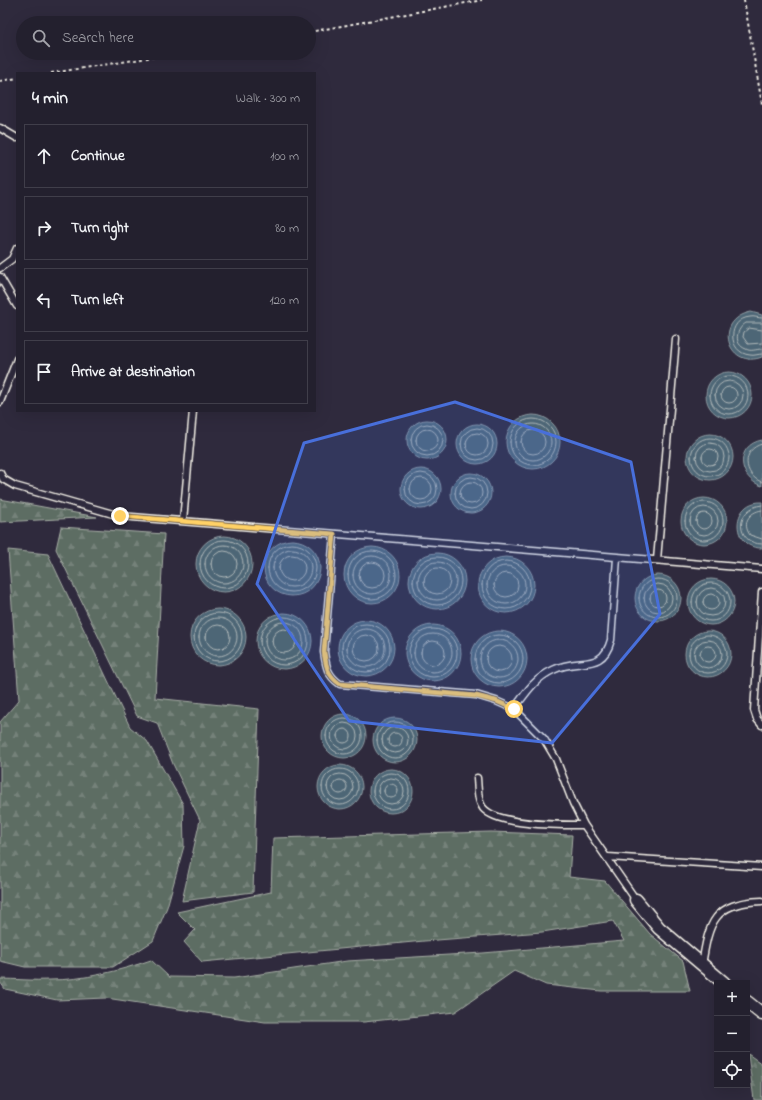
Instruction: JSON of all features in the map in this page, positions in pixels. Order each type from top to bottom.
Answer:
[{"type":"street","points":[[636,900],[659,928],[720,980]]},
{"type":"street","points":[[750,1004],[762,1014]]},
{"type":"lane","points":[[0,128],[16,137]]},
{"type":"lane","points":[[0,268],[12,260],[16,250]]},
{"type":"lane","points":[[0,277],[16,304]]},
{"type":"lane","points":[[657,560],[676,339]]},
{"type":"lane","points":[[0,402],[16,362]]},
{"type":"lane","points":[[183,521],[193,412]]},
{"type":"lane","points":[[0,473],[3,479],[15,486],[120,516],[762,569]]},
{"type":"lane","points":[[334,534],[324,652],[326,668],[332,678],[340,684],[476,696],[496,701],[514,709],[544,739],[556,759],[573,803],[584,825],[608,857],[636,900]]},
{"type":"lane","points":[[514,709],[535,682],[552,670],[568,664],[598,661],[604,657],[609,650],[612,640],[617,558]]},
{"type":"lane","points":[[762,592],[761,650],[754,710],[757,719],[762,725]]},
{"type":"lane","points":[[477,778],[480,803],[488,813],[496,816],[530,822],[584,825]]},
{"type":"lane","points":[[608,857],[762,867]]},
{"type":"lane","points":[[702,965],[707,936],[714,921],[722,912],[726,908],[741,902],[762,901]]},
{"type":"path","points":[[316,31],[482,0]]},
{"type":"path","points":[[744,0],[762,104]]},
{"type":"path","points":[[57,72],[135,60]]},
{"type":"path","points":[[0,81],[16,78]]},
{"type":"highlighted area","points":[[455,402],[631,462],[660,614],[552,743],[349,721],[257,584],[304,443]]},
{"type":"green space","points":[[0,499],[97,517],[0,522]]},
{"type":"green space","points":[[61,527],[164,534],[155,698],[259,709],[253,892],[182,901],[200,820],[173,764],[157,723],[137,716],[56,549]]},
{"type":"green space","points":[[8,550],[48,554],[130,727],[147,741],[183,804],[184,846],[167,907],[153,941],[113,967],[25,967],[0,961],[0,722],[19,700]]},
{"type":"green space","points":[[491,832],[572,835],[569,877],[605,881],[650,934],[683,961],[690,991],[601,991],[546,985],[514,971],[455,1012],[364,1022],[265,1022],[106,998],[57,1000],[5,989],[0,982],[0,979],[63,980],[88,977],[126,968],[151,960],[169,977],[234,978],[347,961],[483,953],[624,941],[613,921],[542,932],[424,941],[202,962],[184,942],[195,930],[177,912],[271,892],[273,838]]},
{"type":"green space","points":[[750,1055],[762,1064],[762,1100],[754,1100],[750,1069]]},
{"type":"water","points":[[751,312],[762,315],[762,357],[750,359],[740,357],[733,351],[729,342],[728,333],[731,324],[739,317]]},
{"type":"water","points":[[734,372],[746,378],[751,386],[751,404],[746,412],[738,417],[724,418],[712,412],[707,404],[706,390],[712,378],[720,373]]},
{"type":"water","points":[[528,415],[538,415],[548,419],[556,427],[560,437],[560,447],[556,457],[548,465],[538,469],[528,469],[518,465],[510,457],[506,447],[506,437],[510,427],[518,419]]},
{"type":"water","points":[[431,420],[438,423],[444,429],[447,440],[446,448],[438,457],[431,460],[423,460],[416,457],[408,448],[407,436],[410,429],[419,421]]},
{"type":"water","points":[[481,424],[488,427],[494,433],[497,444],[496,452],[488,461],[481,464],[473,464],[466,461],[458,452],[457,440],[460,433],[469,425]]},
{"type":"water","points":[[715,434],[727,440],[732,448],[732,466],[727,474],[719,479],[705,480],[693,474],[688,466],[687,452],[693,440],[701,435]]},
{"type":"water","points":[[762,440],[762,486],[754,482],[748,476],[742,462],[747,448],[753,443]]},
{"type":"water","points":[[425,469],[432,472],[438,478],[441,489],[440,497],[432,506],[425,509],[417,509],[410,506],[402,497],[401,485],[404,478],[413,470]]},
{"type":"water","points":[[475,473],[482,476],[488,482],[491,493],[490,501],[482,510],[475,513],[467,513],[460,510],[452,501],[451,489],[454,482],[463,474]]},
{"type":"water","points":[[709,498],[721,504],[726,512],[726,530],[721,538],[713,543],[699,544],[687,538],[682,530],[681,516],[687,504],[695,499]]},
{"type":"water","points":[[762,502],[762,548],[752,546],[744,541],[740,534],[738,525],[740,516],[744,509],[752,504]]},
{"type":"water","points":[[224,536],[235,539],[244,544],[249,553],[252,564],[249,575],[244,584],[235,589],[224,592],[213,589],[204,584],[199,575],[196,564],[199,553],[204,544],[213,539]]},
{"type":"water","points":[[292,540],[303,543],[312,548],[317,557],[320,568],[317,579],[312,588],[303,593],[292,596],[281,593],[272,588],[267,579],[264,568],[267,557],[272,548],[281,543]]},
{"type":"water","points":[[372,547],[387,552],[395,560],[400,575],[395,590],[387,598],[372,603],[357,598],[349,590],[344,575],[349,560],[357,552]]},
{"type":"water","points":[[437,553],[448,556],[457,561],[462,570],[465,581],[462,592],[457,601],[448,606],[437,609],[426,606],[417,601],[412,592],[409,581],[412,570],[417,561],[426,556]]},
{"type":"water","points":[[506,557],[521,562],[529,570],[534,585],[529,600],[521,608],[506,613],[491,608],[483,600],[478,585],[483,570],[491,562]]},
{"type":"water","points":[[663,575],[675,581],[680,589],[680,607],[675,615],[667,620],[653,621],[641,615],[636,607],[635,593],[641,581],[649,576]]},
{"type":"water","points":[[716,579],[728,585],[733,593],[733,611],[728,619],[720,624],[706,625],[694,619],[689,611],[688,597],[694,585],[702,580]]},
{"type":"water","points":[[218,609],[233,614],[241,622],[246,637],[241,652],[233,660],[218,665],[203,660],[195,652],[190,637],[195,622],[203,614]]},
{"type":"water","points":[[284,613],[299,618],[307,626],[312,641],[307,656],[299,664],[284,669],[269,664],[261,656],[256,641],[261,626],[269,618]]},
{"type":"water","points":[[366,620],[377,622],[386,628],[392,637],[394,648],[392,659],[386,668],[377,674],[366,676],[355,674],[346,668],[340,659],[338,648],[340,637],[346,628],[355,622]]},
{"type":"water","points":[[433,625],[448,630],[456,638],[461,653],[456,668],[448,676],[433,681],[418,676],[410,668],[405,653],[410,638],[418,630]]},
{"type":"water","points":[[499,631],[510,634],[519,639],[524,648],[527,659],[524,670],[519,679],[510,684],[499,687],[488,684],[479,679],[474,670],[471,659],[474,648],[479,639],[488,634]]},
{"type":"water","points":[[713,631],[725,637],[730,645],[730,663],[725,671],[717,676],[703,677],[691,671],[686,663],[685,649],[691,637],[699,632]]},
{"type":"water","points":[[340,714],[348,714],[360,720],[366,732],[366,740],[360,752],[348,758],[340,758],[328,752],[322,740],[322,732],[328,720]]},
{"type":"water","points":[[391,718],[399,718],[411,724],[417,736],[417,744],[411,756],[399,762],[391,762],[379,756],[373,744],[373,736],[379,724]]},
{"type":"water","points":[[336,765],[344,765],[356,771],[362,783],[362,791],[356,803],[344,809],[336,809],[324,803],[318,791],[318,783],[324,771]]},
{"type":"water","points":[[387,769],[395,769],[407,775],[413,787],[413,795],[407,807],[395,813],[387,813],[375,807],[369,795],[369,787],[375,775]]},
{"type":"route","points":[[120,516],[334,534],[324,652],[326,668],[332,678],[340,684],[442,691],[476,696],[496,701],[514,709]]}]
